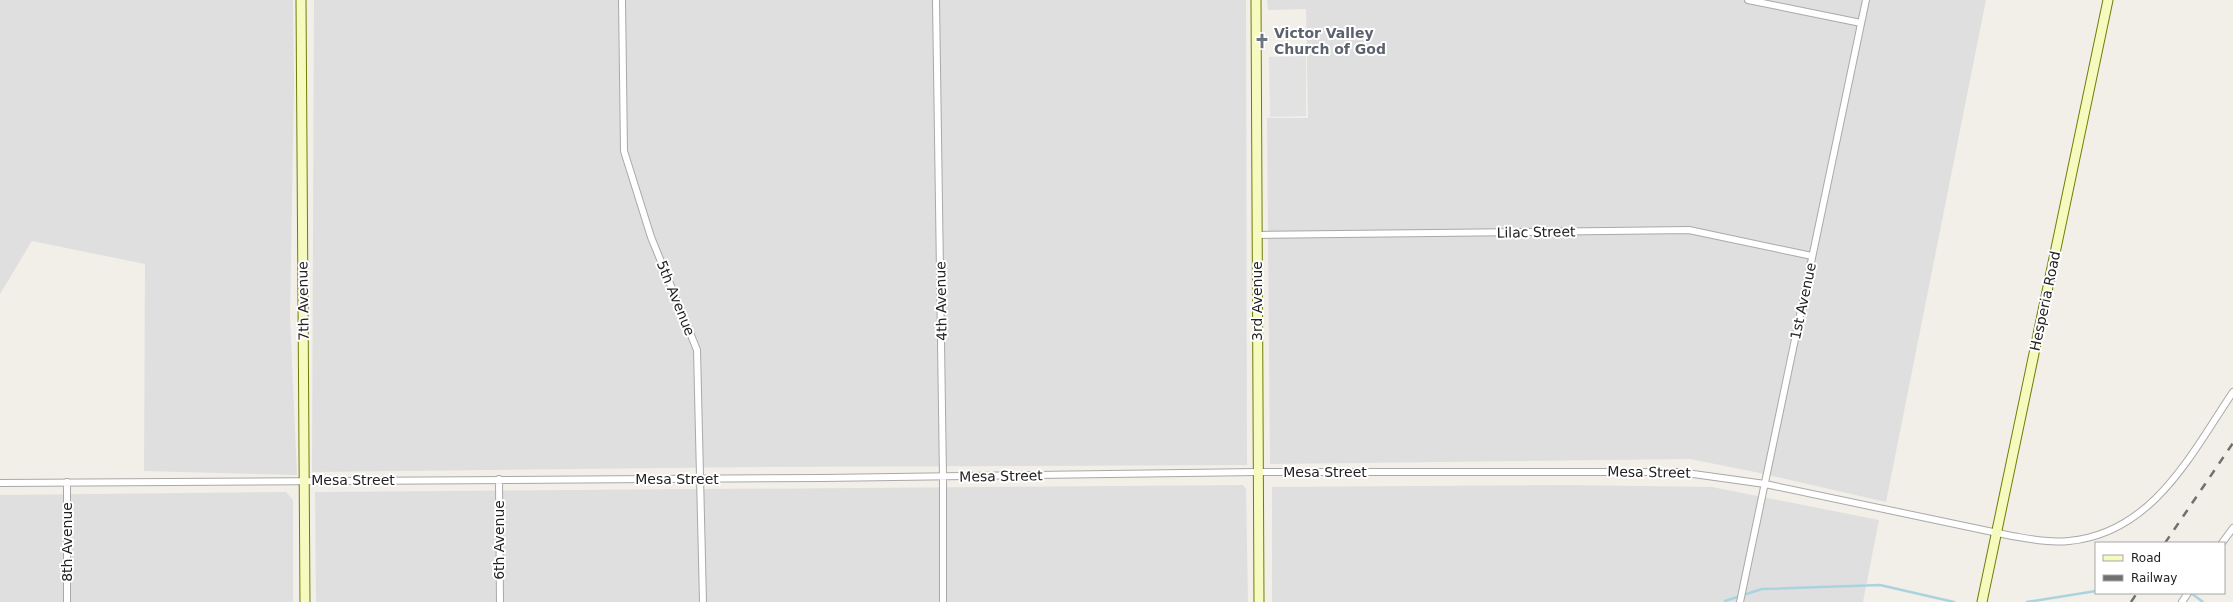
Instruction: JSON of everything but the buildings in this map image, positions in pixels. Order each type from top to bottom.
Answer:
[{"type":"street","name":"7th Avenue","points":[[301,0],[305,602]]},
{"type":"street","name":"5th Avenue","points":[[622,0],[624,151],[651,237],[697,350],[703,602]]},
{"type":"street","name":"4th Avenue","points":[[936,0],[943,477],[943,602]]},
{"type":"street","name":"3rd Avenue","points":[[1256,0],[1259,602]]},
{"type":"street","points":[[1748,0],[1861,22]]},
{"type":"street","name":"1st Avenue","points":[[1740,602],[1866,0]]},
{"type":"street","name":"Hesperia Road","points":[[1982,602],[2108,0]]},
{"type":"street","name":"Lilac Street","points":[[1257,236],[1689,230],[1812,256]]},
{"type":"street","name":"Mesa Street","points":[[0,483],[943,477],[1258,472],[1679,472],[1765,484],[1996,533],[2037,540],[2068,541],[2103,534],[2130,520],[2166,490],[2233,392]]},
{"type":"street","name":"6th Avenue","points":[[499,479],[500,602]]},
{"type":"street","name":"8th Avenue","points":[[67,482],[67,602]]},
{"type":"street","points":[[2223,542],[2233,528]]},
{"type":"shaded area","points":[[0,0],[293,0],[294,83],[290,317],[297,475],[144,471],[145,264],[32,241],[0,294]]},
{"type":"shaded area","points":[[314,0],[1246,0],[1247,465],[758,467],[312,472]]},
{"type":"shaded area","points":[[1267,0],[1986,0],[1886,502],[1755,472],[1690,459],[1270,464],[1267,118],[1308,118],[1306,9],[1268,10]]},
{"type":"shaded area","points":[[1306,56],[1306,116],[1270,117],[1269,57]]},
{"type":"shaded area","points":[[1243,485],[1246,489],[1248,602],[316,602],[315,492]]},
{"type":"shaded area","points":[[1569,485],[1712,487],[1879,520],[1863,602],[1272,602],[1272,487]]},
{"type":"shaded area","points":[[286,492],[293,500],[293,602],[0,602],[0,495]]},
{"type":"waterway","points":[[1725,601],[1762,589],[1880,585],[1954,602]]},
{"type":"waterway","points":[[2027,602],[2095,591]]},
{"type":"waterway","points":[[2192,594],[2203,602]]},
{"type":"railway","points":[[2166,542],[2233,443]]},
{"type":"railway","points":[[2131,602],[2136,594]]},
{"type":"place","name":"Victor Valley Church of God","points":[[1262,41]]}]
